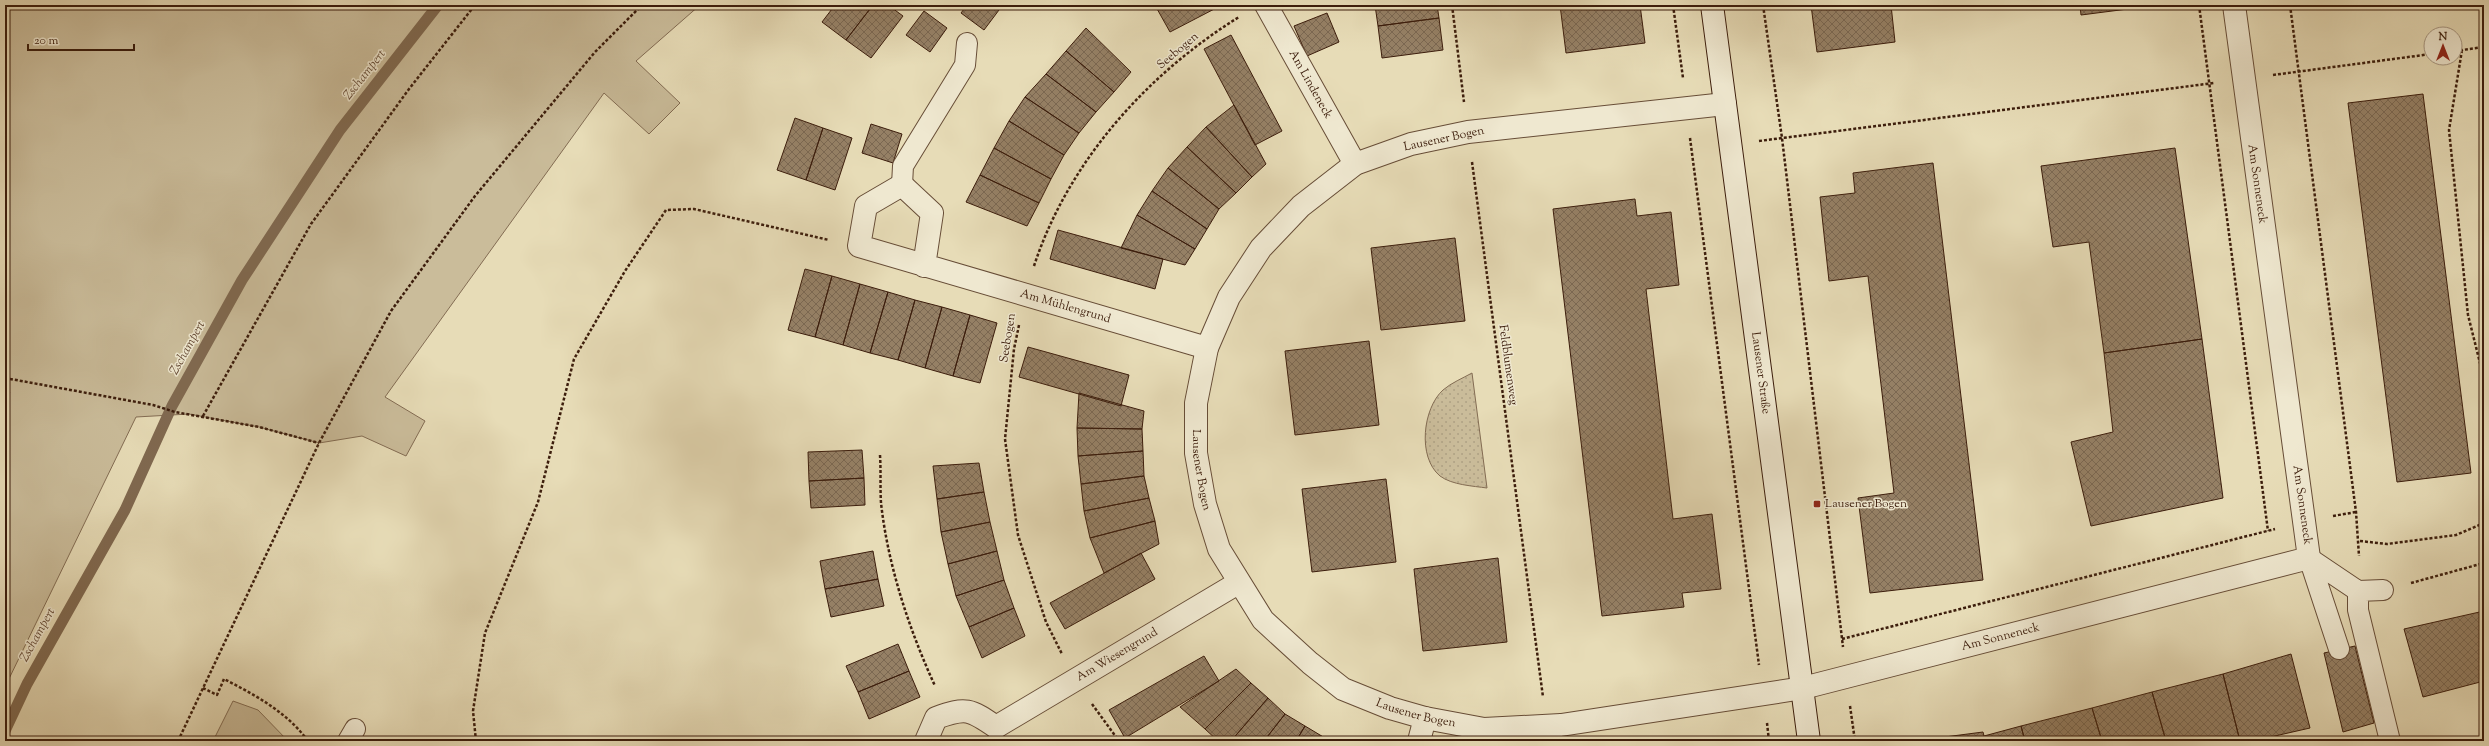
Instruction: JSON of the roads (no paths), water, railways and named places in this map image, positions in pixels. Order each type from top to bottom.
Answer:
[{"type":"street","name":"Am Lindeneck","points":[[1266,5],[1355,164]]},
{"type":"street","name":"Lausener Straße","points":[[1712,5],[1809,741]]},
{"type":"street","name":"Am Sonneneck","points":[[1802,688],[1846,678],[2309,558],[2242,80],[2234,5]]},
{"type":"street","name":"Lausener Bogen","points":[[1725,104],[1468,132],[1411,144],[1355,164],[1301,206],[1261,248],[1229,297],[1207,348],[1196,403],[1196,453],[1205,504],[1219,549],[1238,583],[1263,620],[1310,663],[1343,689],[1390,708],[1424,718],[1484,729],[1547,727],[1802,688]]},
{"type":"street","name":"Am Mühlengrund","points":[[902,185],[866,206],[859,246],[1207,348]]},
{"type":"street","points":[[902,185],[932,213],[924,266]]},
{"type":"street","name":"Am Wiesengrund","points":[[926,741],[936,718],[957,710],[976,713],[996,734],[1075,681],[1238,583]]},
{"type":"street","points":[[1419,741],[1424,718]]},
{"type":"lane","points":[[902,185],[903,166],[965,65],[967,43]]},
{"type":"lane","points":[[2309,558],[2358,591],[2383,590]]},
{"type":"lane","points":[[2309,558],[2339,649]]},
{"type":"lane","points":[[2358,591],[2358,610],[2390,741]]},
{"type":"waterway","name":"Zschampert","points":[[5,731],[27,684],[125,510],[172,406],[242,280],[340,130],[438,5]]},
{"type":"place","name":"Lausener Bogen","points":[[1817,504]]}]
